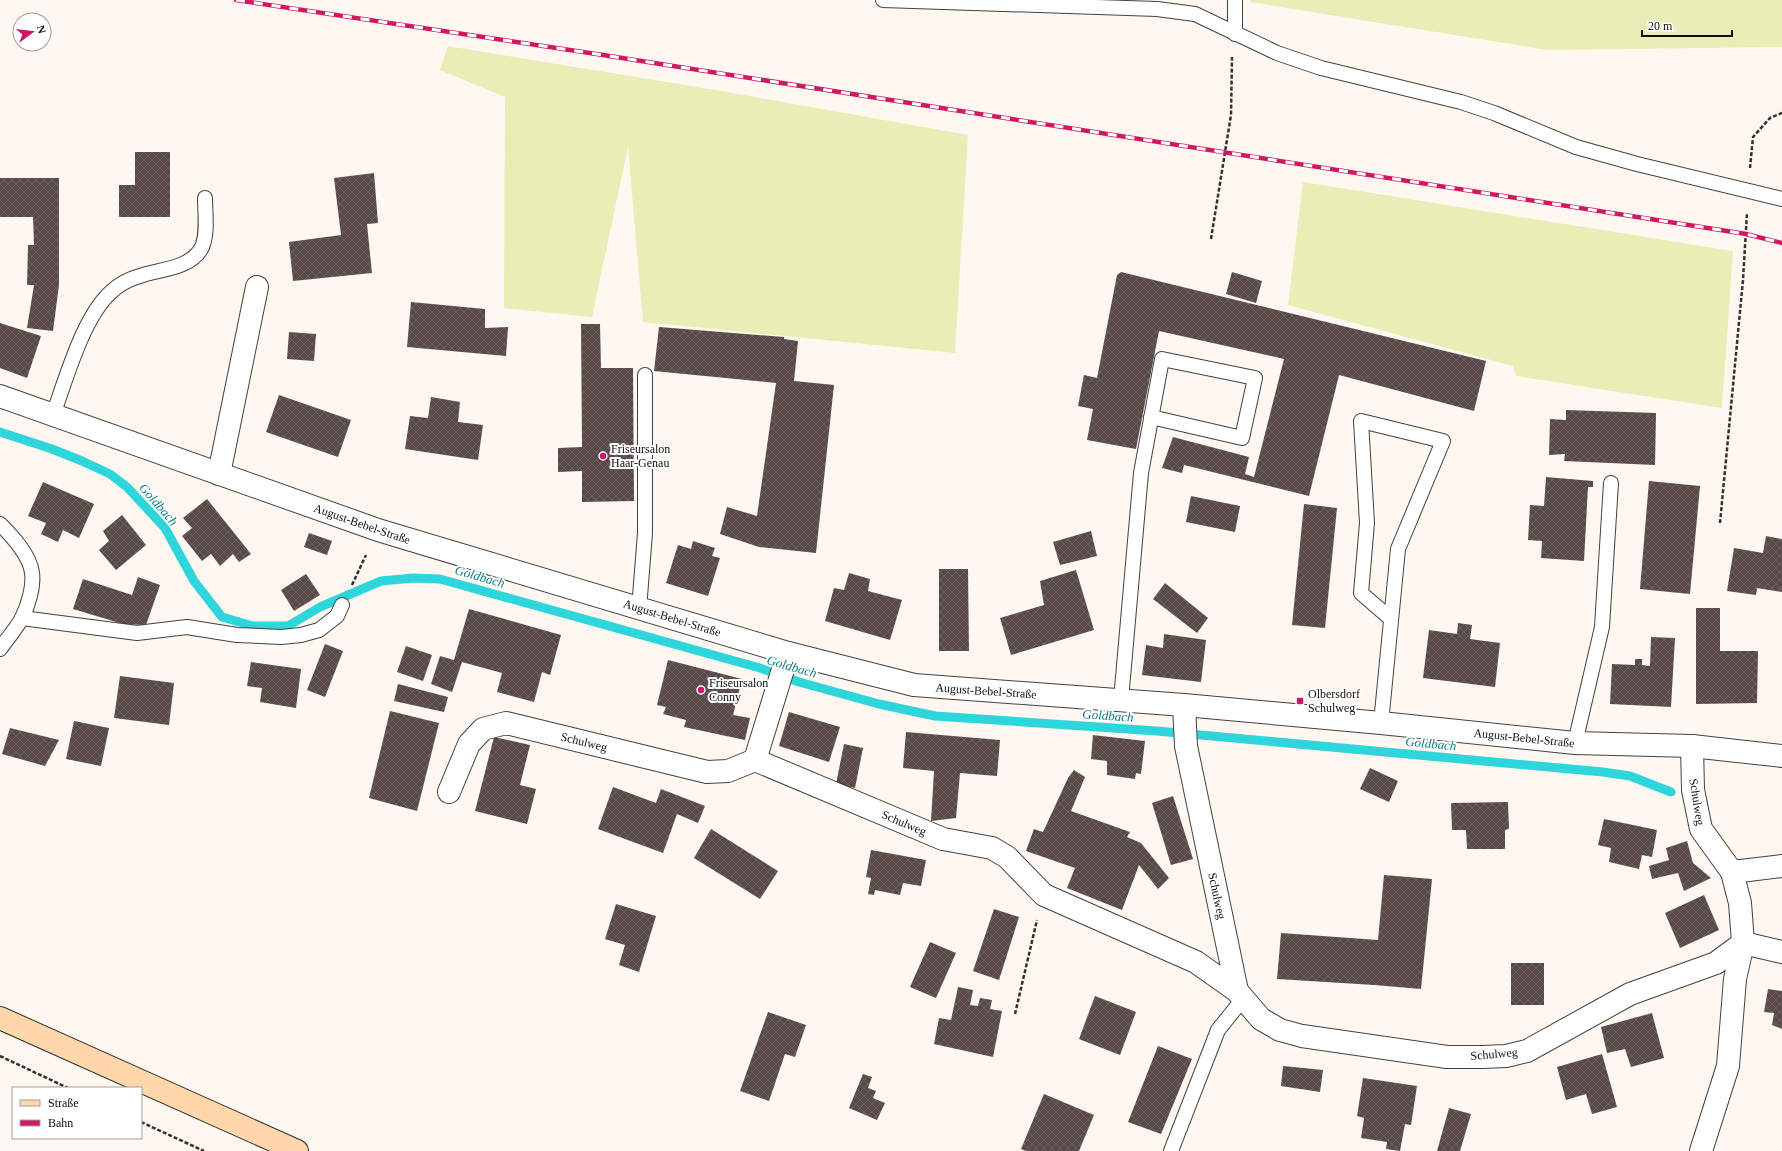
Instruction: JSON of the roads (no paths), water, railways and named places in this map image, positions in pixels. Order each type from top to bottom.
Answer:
[{"type":"main road","points":[[0,1018],[297,1151]]},
{"type":"street","points":[[219,474],[257,288]]},
{"type":"street","name":"August-Bebel-Straße","points":[[0,396],[378,530],[788,653],[914,685],[1184,705],[1575,743],[1692,746],[1782,756]]},
{"type":"street","points":[[755,760],[788,653]]},
{"type":"street","name":"Schulweg","points":[[1184,705],[1186,746],[1240,995]]},
{"type":"street","name":"Schulweg","points":[[449,792],[469,744],[483,729],[506,723],[706,772],[728,771],[755,760],[943,839],[992,848],[1006,857],[1044,895],[1196,962],[1240,995],[1261,1020],[1280,1030],[1302,1036],[1447,1057],[1506,1056],[1527,1051],[1630,994],[1716,963],[1743,943]]},
{"type":"street","name":"Schulweg","points":[[1692,746],[1693,790],[1701,829],[1732,872],[1740,903],[1743,943],[1735,979],[1728,1066],[1702,1151]]},
{"type":"street","points":[[1732,872],[1782,866]]},
{"type":"street","points":[[1743,943],[1782,952]]},
{"type":"lane","points":[[883,0],[1158,9],[1195,14],[1277,53],[1320,68],[1461,102],[1494,113],[1576,147],[1637,164],[1782,199]]},
{"type":"lane","points":[[1235,0],[1235,34]]},
{"type":"lane","points":[[53,415],[85,330],[96,311],[110,292],[123,283],[142,275],[177,267],[191,259],[202,248],[205,232],[205,198]]},
{"type":"lane","points":[[1121,700],[1141,473],[1151,417],[1162,359],[1255,378],[1242,438],[1151,417]]},
{"type":"lane","points":[[639,609],[645,533],[644,375]]},
{"type":"lane","points":[[1381,723],[1398,550],[1443,440],[1360,421],[1367,523],[1361,593],[1391,619]]},
{"type":"lane","points":[[1575,743],[1602,627],[1611,483]]},
{"type":"lane","points":[[0,524],[14,538],[28,560],[32,573],[30,591],[22,618],[0,649]]},
{"type":"lane","points":[[22,618],[137,633],[187,627],[237,635],[281,637],[301,635],[319,630],[337,616],[342,605]]},
{"type":"lane","points":[[1171,1151],[1218,1030],[1240,995]]},
{"type":"waterway","name":"Goldbach","points":[[0,432],[52,449],[82,461],[110,474],[127,487],[165,528],[194,581],[222,617],[253,626],[288,626],[320,607],[381,581],[413,578],[440,579],[760,668],[799,682],[879,704],[935,716],[1157,731],[1603,772],[1630,776],[1671,792]]},
{"type":"railway","points":[[236,0],[603,55],[1746,234],[1782,243]]},
{"type":"place","name":"Friseursalon Haar-Genau","points":[[603,456]]},
{"type":"place","name":"Friseursalon Conny","points":[[701,690]]},
{"type":"place","name":"Olbersdorf Schulweg","points":[[1300,701]]}]
